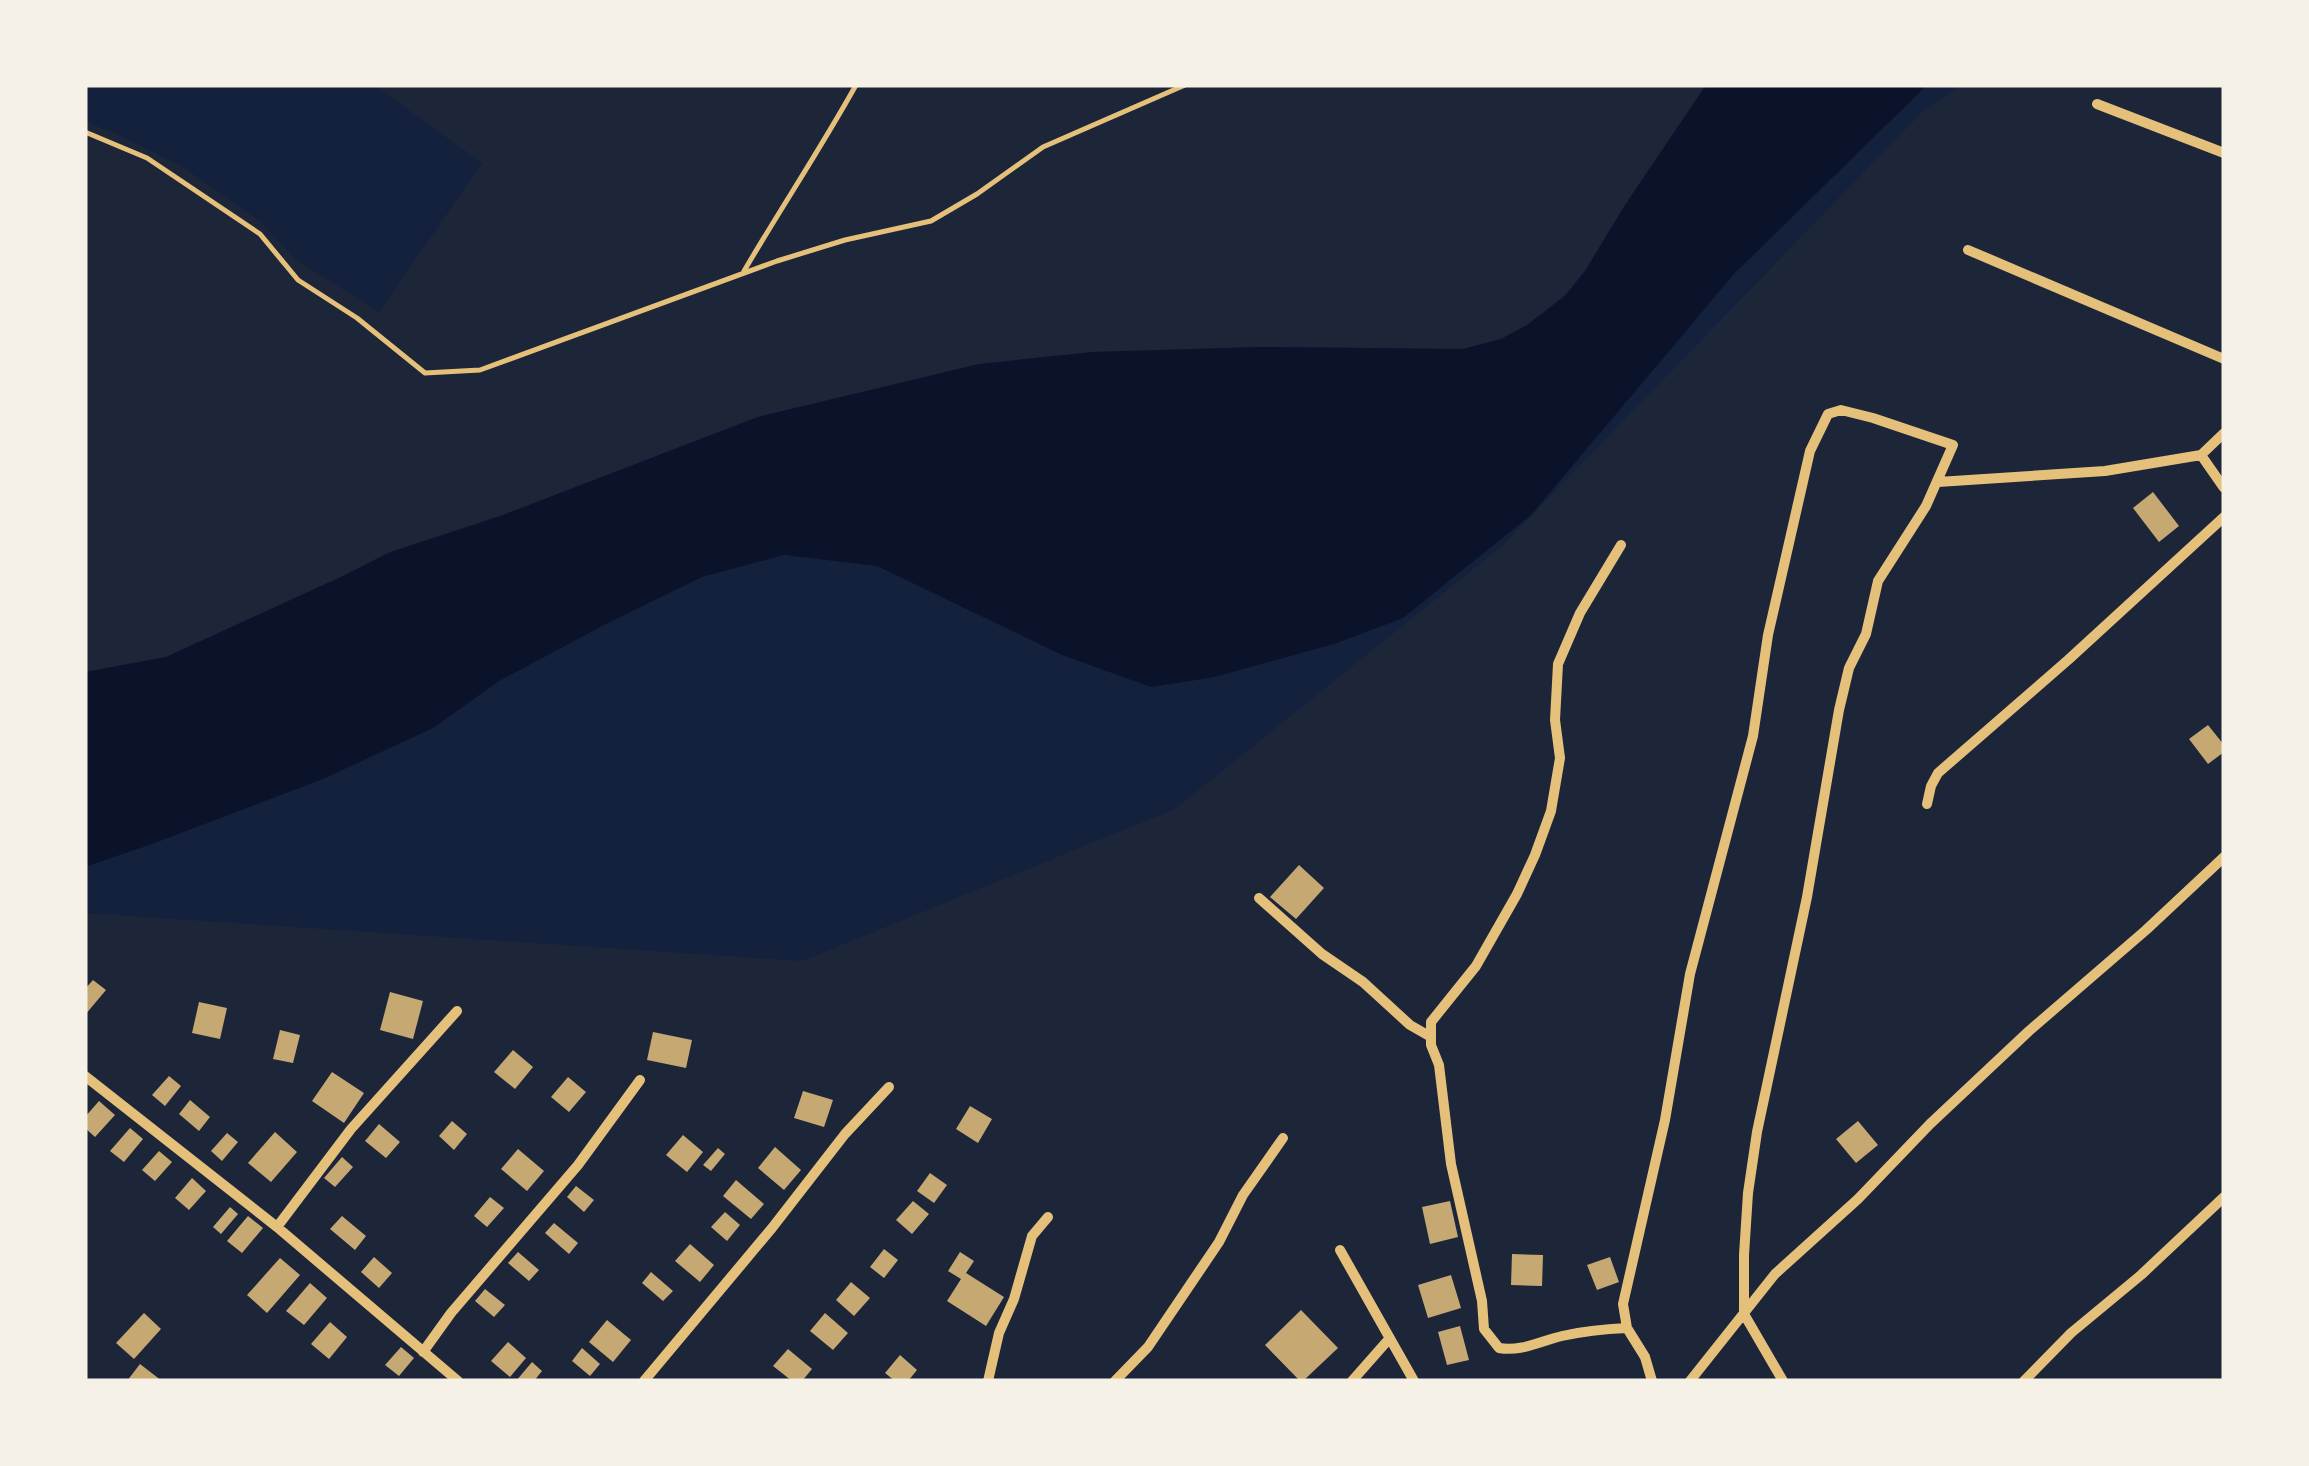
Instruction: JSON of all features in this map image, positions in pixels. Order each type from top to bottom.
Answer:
[{"type":"street","points":[[2097,104],[2224,153]]},
{"type":"street","points":[[1968,250],[2224,359]]},
{"type":"street","points":[[1652,1381],[1646,1357],[1627,1328],[1623,1304],[1665,1120],[1690,974],[1753,736],[1768,635],[1810,452],[1828,414],[1841,410],[1953,445],[1926,506],[1878,581],[1866,634],[1849,668],[1807,898],[1754,1147],[1748,1193],[1744,1314],[1783,1381]]},
{"type":"street","points":[[1938,482],[2105,471],[2201,455],[2224,433]]},
{"type":"street","points":[[2201,455],[2224,488]]},
{"type":"street","points":[[1927,804],[1930,786],[1938,772],[2224,517]]},
{"type":"street","points":[[1620,545],[1580,613],[1558,664],[1555,720],[1560,758],[1550,811],[1535,855],[1476,966],[1431,1022],[1431,1045],[1439,1066],[1451,1164],[1482,1301],[1484,1330],[1499,1348],[1514,1350],[1592,1330],[1627,1328]]},
{"type":"street","points":[[1690,1381],[1776,1274],[2029,1032],[2224,858]]},
{"type":"street","points":[[1259,898],[1322,954],[1363,982],[1410,1025],[1431,1037]]},
{"type":"street","points":[[276,1227],[351,1128],[457,1011]]},
{"type":"street","points":[[85,1076],[276,1227],[458,1381]]},
{"type":"street","points":[[423,1352],[451,1313],[578,1165],[640,1080]]},
{"type":"street","points":[[644,1381],[846,1134],[890,1088]]},
{"type":"street","points":[[1115,1381],[1148,1347],[1220,1242],[1244,1195],[1283,1138]]},
{"type":"street","points":[[2024,1381],[2071,1333],[2141,1275],[2224,1196]]},
{"type":"street","points":[[988,1381],[999,1333],[1014,1299],[1032,1236],[1048,1217]]},
{"type":"street","points":[[1340,1250],[1414,1381]]},
{"type":"street","points":[[1352,1381],[1390,1340]]},
{"type":"lane","points":[[743,274],[856,85]]},
{"type":"lane","points":[[85,132],[147,158],[260,234],[298,280],[357,318],[425,372],[480,370],[776,261],[931,221],[978,194],[1043,146],[1185,85]]},
{"type":"shaded area","points":[[374,85],[1706,85],[1585,271],[1565,295],[1527,325],[1501,339],[1464,349],[1260,347],[1093,352],[979,364],[757,417],[503,515],[388,553],[166,657],[85,672],[85,122],[180,165],[261,222],[296,260],[379,312],[482,163]]},
{"type":"shaded area","points":[[1706,85],[1927,85],[1734,274],[1531,515],[1403,618],[1337,643],[1215,677],[1151,687],[1062,655],[877,566],[784,555],[702,577],[499,681],[433,728],[323,779],[85,867],[85,672],[166,657],[388,553],[503,515],[758,417],[979,364],[1093,352],[1260,347],[1463,349],[1501,339],[1565,296]]},
{"type":"shaded area","points":[[1961,85],[2224,85],[2224,1381],[85,1381],[85,913],[802,961],[1175,809],[1503,545],[1923,111]]},
{"type":"building","points":[[2153,492],[2179,526],[2159,542],[2133,508]]},
{"type":"building","points":[[2208,725],[2224,745],[2224,752],[2208,764],[2189,739]]},
{"type":"building","points":[[1299,865],[1324,888],[1296,919],[1270,897]]},
{"type":"building","points":[[93,980],[106,990],[85,1015],[85,989]]},
{"type":"building","points":[[390,992],[423,1001],[413,1039],[380,1030]]},
{"type":"building","points":[[199,1002],[227,1008],[220,1039],[192,1033]]},
{"type":"building","points":[[280,1030],[300,1035],[293,1063],[273,1059]]},
{"type":"building","points":[[653,1032],[692,1040],[686,1068],[647,1060]]},
{"type":"building","points":[[513,1050],[533,1067],[515,1089],[494,1072]]},
{"type":"building","points":[[332,1072],[364,1093],[344,1123],[312,1101]]},
{"type":"building","points":[[169,1076],[181,1086],[165,1106],[152,1095]]},
{"type":"building","points":[[568,1077],[586,1092],[569,1112],[551,1097]]},
{"type":"building","points":[[803,1091],[833,1100],[824,1127],[794,1118]]},
{"type":"building","points":[[190,1100],[210,1117],[199,1131],[179,1114]]},
{"type":"building","points":[[99,1101],[115,1115],[95,1137],[85,1128],[85,1117]]},
{"type":"building","points":[[970,1106],[992,1119],[978,1143],[956,1129]]},
{"type":"building","points":[[452,1121],[467,1134],[454,1150],[439,1136]]},
{"type":"building","points":[[1858,1121],[1878,1145],[1856,1163],[1836,1139]]},
{"type":"building","points":[[379,1124],[400,1142],[386,1158],[365,1141]]},
{"type":"building","points":[[130,1128],[143,1139],[124,1162],[110,1151]]},
{"type":"building","points":[[275,1132],[297,1152],[271,1182],[248,1163]]},
{"type":"building","points":[[227,1133],[238,1142],[222,1161],[211,1151]]},
{"type":"building","points":[[683,1135],[703,1152],[687,1172],[666,1155]]},
{"type":"building","points":[[775,1147],[801,1170],[784,1190],[758,1168]]},
{"type":"building","points":[[718,1148],[725,1154],[711,1171],[703,1165]]},
{"type":"building","points":[[518,1149],[544,1171],[527,1191],[501,1169]]},
{"type":"building","points":[[159,1151],[172,1162],[155,1181],[142,1170]]},
{"type":"building","points":[[342,1157],[353,1167],[335,1187],[324,1178]]},
{"type":"building","points":[[930,1173],[947,1185],[934,1203],[917,1191]]},
{"type":"building","points":[[192,1178],[206,1191],[189,1210],[175,1198]]},
{"type":"building","points":[[736,1180],[764,1204],[751,1219],[723,1196]]},
{"type":"building","points":[[576,1186],[594,1200],[584,1212],[567,1197]]},
{"type":"building","points":[[490,1197],[504,1208],[487,1227],[474,1216]]},
{"type":"building","points":[[913,1201],[929,1214],[912,1234],[896,1220]]},
{"type":"building","points":[[1450,1201],[1458,1237],[1430,1244],[1422,1207]]},
{"type":"building","points":[[230,1207],[238,1214],[221,1234],[213,1227]]},
{"type":"building","points":[[725,1212],[740,1225],[727,1241],[711,1227]]},
{"type":"building","points":[[248,1216],[263,1228],[242,1253],[227,1241]]},
{"type":"building","points":[[342,1216],[366,1236],[355,1250],[330,1229]]},
{"type":"building","points":[[554,1223],[578,1243],[569,1254],[545,1233]]},
{"type":"building","points":[[690,1244],[714,1265],[700,1282],[675,1261]]},
{"type":"building","points":[[884,1249],[898,1260],[884,1278],[870,1267]]},
{"type":"building","points":[[518,1252],[539,1270],[529,1281],[508,1263]]},
{"type":"building","points":[[960,1252],[974,1261],[966,1273],[1004,1297],[986,1326],[947,1301],[961,1279],[948,1271]]},
{"type":"building","points":[[1512,1254],[1543,1255],[1542,1286],[1511,1285]]},
{"type":"building","points":[[374,1257],[392,1273],[379,1288],[361,1272]]},
{"type":"building","points":[[1610,1257],[1619,1282],[1597,1290],[1587,1265]]},
{"type":"building","points":[[280,1258],[300,1275],[267,1313],[247,1295]]},
{"type":"building","points":[[651,1272],[673,1291],[663,1301],[642,1283]]},
{"type":"building","points":[[1451,1275],[1461,1308],[1428,1318],[1418,1285]]},
{"type":"building","points":[[851,1282],[870,1298],[854,1316],[836,1300]]},
{"type":"building","points":[[310,1283],[327,1298],[304,1325],[286,1311]]},
{"type":"building","points":[[485,1289],[505,1305],[494,1317],[475,1301]]},
{"type":"building","points":[[1301,1310],[1338,1348],[1303,1381],[1265,1345]]},
{"type":"building","points":[[144,1313],[161,1329],[134,1359],[116,1343]]},
{"type":"building","points":[[825,1313],[848,1333],[833,1350],[810,1331]]},
{"type":"building","points":[[607,1320],[631,1340],[613,1362],[589,1342]]},
{"type":"building","points":[[330,1322],[347,1337],[329,1359],[311,1344]]},
{"type":"building","points":[[1460,1326],[1469,1360],[1447,1365],[1438,1332]]},
{"type":"building","points":[[508,1342],[526,1358],[510,1377],[491,1361]]},
{"type":"building","points":[[401,1347],[414,1358],[399,1376],[385,1365]]},
{"type":"building","points":[[582,1348],[600,1364],[590,1376],[572,1361]]},
{"type":"building","points":[[788,1349],[812,1369],[802,1381],[792,1381],[773,1366]]},
{"type":"building","points":[[900,1355],[917,1370],[908,1381],[895,1381],[885,1373]]},
{"type":"building","points":[[532,1362],[542,1371],[534,1381],[516,1381]]},
{"type":"building","points":[[140,1364],[162,1381],[127,1381]]}]
